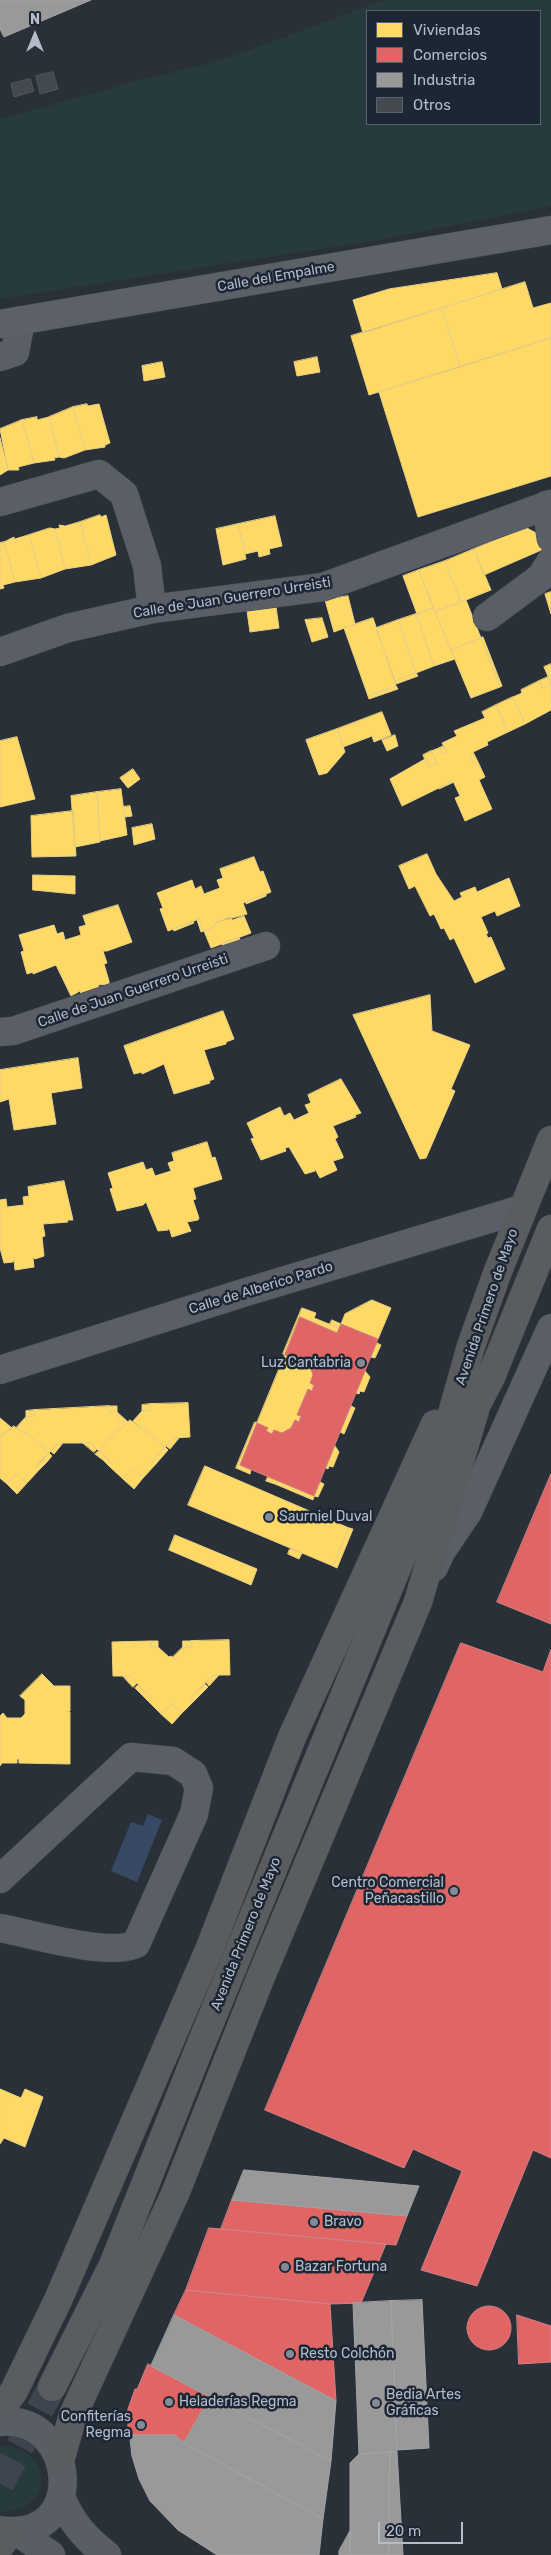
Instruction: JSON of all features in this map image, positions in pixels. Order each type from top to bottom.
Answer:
[{"type":"highway","name":"Avenida Primero de Mayo","points":[[52,2387],[113,2265],[202,2040],[434,1478],[471,1346],[522,1209],[551,1140]]},
{"type":"highway","name":"Avenida Primero de Mayo","points":[[434,1478],[475,1410],[551,1229]]},
{"type":"highway","points":[[0,2410],[14,2391],[58,2300],[209,1950],[292,1737],[471,1346]]},
{"type":"highway","points":[[60,2461],[73,2415],[175,2194],[260,1979],[418,1602],[475,1410]]},
{"type":"main road","name":"Calle del Empalme","points":[[11,322],[551,230]]},
{"type":"main road","points":[[0,2422],[30,2427],[51,2444],[60,2461],[63,2474],[61,2498],[55,2512],[48,2520],[36,2528],[7,2535]]},
{"type":"main road","points":[[61,2498],[73,2522],[92,2544],[107,2555]]},
{"type":"main road","points":[[7,2535],[51,2555]]},
{"type":"street","points":[[0,357],[15,352],[11,322]]},
{"type":"street","points":[[0,502],[99,474],[124,494],[148,566],[152,609]]},
{"type":"street","name":"Calle de Juan Guerrero Urreisti","points":[[0,652],[68,628],[152,609],[323,587],[548,505],[551,538]]},
{"type":"street","points":[[487,617],[541,577],[551,561]]},
{"type":"street","name":"Calle de Juan Guerrero Urreisti","points":[[0,1032],[13,1031],[92,1006],[266,946]]},
{"type":"street","name":"Calle de Alberico Pardo","points":[[0,1370],[246,1292],[522,1209]]},
{"type":"street","points":[[418,1602],[441,1552],[468,1512],[551,1328]]},
{"type":"street","points":[[0,1879],[131,1757],[174,1761],[193,1774],[199,1788],[194,1814],[136,1944],[126,1949],[104,1948],[0,1928]]},
{"type":"green space","points":[[384,0],[551,0],[551,206],[378,240],[0,299],[0,119],[137,81],[220,61]]},
{"type":"green space","points":[[9,2446],[24,2452],[35,2461],[40,2472],[41,2484],[37,2495],[29,2504],[16,2510],[0,2512],[0,2447]]},
{"type":"water","points":[[148,1814],[162,1820],[137,1882],[111,1871],[131,1822],[143,1826]]},
{"type":"building: Viviendas","points":[[497,273],[502,289],[363,333],[353,300],[389,289]]},
{"type":"building: Viviendas","points":[[525,282],[533,308],[551,303],[551,338],[460,367],[442,308]]},
{"type":"building: Viviendas","points":[[442,308],[460,367],[369,395],[351,336]]},
{"type":"building: Viviendas","points":[[551,338],[551,476],[418,517],[379,392]]},
{"type":"building: Viviendas","points":[[317,357],[320,372],[297,376],[294,362]]},
{"type":"building: Viviendas","points":[[162,362],[165,377],[144,381],[142,366]]},
{"type":"building: Viviendas","points":[[87,404],[88,406],[99,404],[110,443],[105,445],[105,447],[85,450],[73,407]]},
{"type":"building: Viviendas","points":[[73,407],[85,450],[64,458],[59,457],[49,417]]},
{"type":"building: Viviendas","points":[[37,417],[37,420],[49,417],[59,457],[54,458],[55,460],[34,463],[22,420]]},
{"type":"building: Viviendas","points":[[22,420],[34,463],[18,467],[19,470],[8,470],[0,429]]},
{"type":"building: Viviendas","points":[[0,438],[8,470],[0,475]]},
{"type":"building: Viviendas","points":[[100,515],[101,517],[106,515],[116,555],[91,565],[80,522]]},
{"type":"building: Viviendas","points":[[275,516],[282,546],[269,549],[270,554],[259,557],[258,551],[245,554],[238,524]]},
{"type":"building: Viviendas","points":[[80,522],[91,565],[65,569],[55,529],[60,528],[59,525],[65,526]]},
{"type":"building: Viviendas","points":[[238,524],[246,559],[223,565],[216,529]]},
{"type":"building: Viviendas","points":[[525,527],[538,534],[546,548],[484,575],[474,549]]},
{"type":"building: Viviendas","points":[[50,528],[55,529],[65,569],[41,578],[29,535]]},
{"type":"building: Viviendas","points":[[29,535],[41,578],[15,582],[4,542],[14,537],[14,539]]},
{"type":"building: Viviendas","points":[[4,542],[15,582],[3,585],[4,588],[0,589],[0,543]]},
{"type":"building: Viviendas","points":[[474,549],[491,590],[461,602],[445,561]]},
{"type":"building: Viviendas","points":[[445,561],[461,602],[435,612],[419,570]]},
{"type":"building: Viviendas","points":[[419,570],[433,608],[417,614],[403,576]]},
{"type":"building: Viviendas","points":[[551,592],[551,614],[545,594]]},
{"type":"building: Viviendas","points":[[348,596],[355,624],[334,632],[325,600]]},
{"type":"building: Viviendas","points":[[466,600],[481,638],[451,650],[435,612]]},
{"type":"building: Viviendas","points":[[276,607],[279,628],[250,632],[247,611]]},
{"type":"building: Viviendas","points":[[433,608],[455,659],[434,666],[416,614]]},
{"type":"building: Viviendas","points":[[416,614],[434,666],[416,673],[398,620]]},
{"type":"building: Viviendas","points":[[322,618],[328,637],[312,642],[305,620]]},
{"type":"building: Viviendas","points":[[373,618],[396,686],[368,696],[344,628]]},
{"type":"building: Viviendas","points":[[398,620],[416,673],[395,681],[376,628]]},
{"type":"building: Viviendas","points":[[483,637],[502,686],[500,687],[481,638]]},
{"type":"building: Viviendas","points":[[481,638],[500,687],[471,698],[451,650]]},
{"type":"building: Viviendas","points":[[551,664],[551,683],[544,667]]},
{"type":"building: Viviendas","points":[[416,673],[418,676],[396,684],[395,681]]},
{"type":"building: Viviendas","points":[[548,677],[551,684],[543,688],[539,681]]},
{"type":"building: Viviendas","points":[[539,681],[543,688],[551,684],[551,710],[525,724],[513,697],[522,693],[521,690]]},
{"type":"building: Viviendas","points":[[396,686],[398,689],[369,699],[368,696]]},
{"type":"building: Viviendas","points":[[513,697],[525,724],[508,732],[496,705]]},
{"type":"building: Viviendas","points":[[496,705],[508,732],[487,742],[488,745],[473,752],[474,754],[470,756],[474,764],[478,762],[485,777],[479,780],[492,809],[465,821],[455,798],[460,796],[453,781],[402,806],[390,779],[425,759],[428,767],[437,763],[431,751],[439,748],[442,754],[447,752],[442,743],[457,736],[454,731],[485,718],[482,712]]},
{"type":"building: Viviendas","points":[[382,712],[391,735],[374,742],[372,736],[343,747],[337,729]]},
{"type":"building: Viviendas","points":[[337,729],[345,752],[327,773],[319,775],[306,740]]},
{"type":"building: Viviendas","points":[[395,735],[398,746],[387,751],[382,740]]},
{"type":"building: Viviendas","points":[[17,737],[35,799],[0,807],[0,741]]},
{"type":"building: Viviendas","points":[[444,746],[447,752],[442,754],[439,748]]},
{"type":"building: Viviendas","points":[[431,751],[437,763],[428,767],[423,755]]},
{"type":"building: Viviendas","points":[[474,754],[478,762],[474,764],[470,756]]},
{"type":"building: Viviendas","points":[[133,769],[140,779],[128,788],[120,778]]},
{"type":"building: Viviendas","points":[[453,781],[454,782],[438,788]]},
{"type":"building: Viviendas","points":[[121,789],[127,835],[100,841],[97,792]]},
{"type":"building: Viviendas","points":[[97,792],[100,842],[75,847],[71,796]]},
{"type":"building: Viviendas","points":[[130,806],[132,816],[125,817],[123,807]]},
{"type":"building: Viviendas","points":[[73,811],[76,856],[32,857],[31,816]]},
{"type":"building: Viviendas","points":[[152,824],[155,839],[134,845],[132,828]]},
{"type":"building: Viviendas","points":[[427,854],[436,874],[454,901],[462,897],[460,893],[475,887],[477,892],[509,878],[520,906],[497,916],[495,911],[481,917],[488,933],[486,934],[488,938],[491,937],[505,969],[475,983],[454,938],[450,940],[444,928],[441,929],[434,914],[430,916],[415,886],[409,889],[399,866]]},
{"type":"building: Viviendas","points":[[254,857],[260,872],[263,871],[271,892],[243,903],[247,914],[214,923],[216,926],[204,931],[199,919],[168,931],[160,909],[163,908],[157,893],[192,880],[195,889],[201,886],[204,894],[220,888],[217,880],[223,878],[220,869]]},
{"type":"building: Viviendas","points":[[33,875],[75,876],[75,894],[33,890]]},
{"type":"building: Viviendas","points":[[266,894],[266,896],[246,904],[246,902]]},
{"type":"building: Viviendas","points":[[118,905],[132,942],[103,951],[107,963],[104,964],[109,984],[98,985],[101,995],[83,1000],[80,991],[71,996],[56,965],[33,974],[33,972],[27,974],[21,952],[24,951],[19,935],[54,925],[57,934],[63,932],[65,940],[81,935],[79,927],[86,925],[83,916]]},
{"type":"building: Viviendas","points":[[244,916],[251,933],[211,948],[204,931],[216,926],[214,923],[231,917],[232,920]]},
{"type":"building: Viviendas","points":[[199,919],[204,931],[201,932],[197,920]]},
{"type":"building: Viviendas","points":[[193,921],[194,923],[174,931],[173,929]]},
{"type":"building: Viviendas","points":[[239,937],[243,947],[225,953],[222,944]]},
{"type":"building: Viviendas","points":[[430,995],[432,1031],[470,1045],[451,1089],[455,1091],[426,1158],[420,1159],[353,1015]]},
{"type":"building: Viviendas","points":[[223,1011],[234,1039],[226,1042],[226,1044],[204,1050],[214,1079],[209,1081],[210,1083],[174,1094],[164,1064],[142,1074],[142,1072],[134,1074],[124,1046]]},
{"type":"building: Viviendas","points":[[78,1058],[82,1088],[51,1093],[56,1124],[14,1130],[9,1099],[0,1102],[0,1070]]},
{"type":"building: Viviendas","points":[[341,1079],[361,1113],[355,1115],[356,1117],[333,1126],[338,1137],[335,1139],[343,1156],[343,1158],[333,1161],[337,1170],[320,1178],[315,1169],[315,1171],[305,1174],[289,1147],[285,1148],[286,1151],[261,1160],[251,1139],[254,1138],[247,1123],[280,1107],[284,1116],[290,1113],[294,1120],[309,1113],[305,1105],[311,1103],[308,1095]]},
{"type":"building: Viviendas","points":[[207,1142],[212,1158],[215,1157],[222,1179],[193,1188],[196,1199],[193,1200],[199,1218],[198,1220],[187,1222],[191,1231],[172,1237],[169,1228],[168,1230],[158,1231],[146,1202],[143,1205],[117,1211],[110,1189],[113,1188],[108,1173],[143,1162],[146,1170],[152,1168],[155,1176],[171,1171],[168,1163],[174,1161],[172,1153]]},
{"type":"building: Viviendas","points":[[64,1181],[73,1220],[43,1224],[45,1236],[42,1237],[44,1256],[35,1259],[33,1257],[34,1267],[15,1270],[14,1260],[13,1262],[4,1263],[0,1248],[0,1200],[6,1199],[7,1207],[24,1205],[23,1197],[29,1196],[28,1187]]},
{"type":"building: Viviendas","points":[[372,1300],[391,1308],[378,1339],[341,1324],[345,1314]]},
{"type":"building: Viviendas","points":[[302,1308],[316,1313],[314,1318],[339,1328],[337,1333],[300,1317],[285,1355],[283,1354]]},
{"type":"building: Viviendas","points":[[332,1320],[341,1324],[339,1328],[330,1324]]},
{"type":"building: Viviendas","points":[[377,1343],[381,1345],[375,1358],[371,1357]]},
{"type":"building: Viviendas","points":[[285,1355],[296,1359],[298,1356],[303,1358],[302,1362],[310,1365],[313,1375],[310,1383],[314,1385],[312,1391],[308,1389],[297,1415],[301,1416],[299,1422],[295,1420],[291,1428],[282,1433],[274,1430],[272,1434],[266,1431],[268,1428],[257,1423]]},
{"type":"building: Viviendas","points":[[365,1371],[370,1377],[364,1392],[356,1393]]},
{"type":"building: Viviendas","points":[[188,1403],[190,1437],[173,1438],[165,1447],[133,1421],[142,1411],[150,1411],[150,1404]]},
{"type":"building: Viviendas","points":[[150,1404],[150,1411],[142,1411],[142,1405]]},
{"type":"building: Viviendas","points":[[109,1406],[109,1412],[117,1412],[118,1419],[125,1425],[121,1429],[119,1428],[99,1451],[90,1443],[63,1443],[57,1444],[49,1453],[26,1432],[25,1434],[20,1430],[27,1423],[26,1417],[34,1416],[34,1410]]},
{"type":"building: Viviendas","points":[[109,1406],[117,1406],[117,1412],[109,1412]]},
{"type":"building: Viviendas","points":[[351,1406],[355,1408],[344,1434],[340,1432]]},
{"type":"building: Viviendas","points":[[34,1410],[34,1416],[26,1417],[26,1411]]},
{"type":"building: Viviendas","points":[[117,1412],[128,1422],[125,1425],[118,1419]]},
{"type":"building: Viviendas","points":[[26,1417],[27,1423],[20,1430],[17,1427]]},
{"type":"building: Viviendas","points":[[0,1418],[12,1428],[0,1437]]},
{"type":"building: Viviendas","points":[[130,1420],[142,1427],[165,1447],[152,1462],[155,1465],[143,1478],[133,1468],[123,1479],[110,1467],[113,1464],[99,1451],[119,1428],[121,1429]]},
{"type":"building: Viviendas","points":[[255,1422],[257,1423],[240,1465],[251,1470],[250,1474],[236,1468]]},
{"type":"building: Viviendas","points":[[14,1426],[25,1434],[26,1432],[49,1453],[36,1467],[39,1470],[27,1483],[16,1474],[7,1484],[0,1478],[0,1437]]},
{"type":"building: Viviendas","points":[[173,1438],[179,1438],[170,1449],[166,1446]]},
{"type":"building: Viviendas","points":[[63,1443],[54,1454],[50,1451],[57,1444]]},
{"type":"building: Viviendas","points":[[83,1443],[90,1443],[97,1449],[94,1452]]},
{"type":"building: Viviendas","points":[[335,1446],[339,1452],[333,1467],[329,1466],[328,1469],[326,1468]]},
{"type":"building: Viviendas","points":[[165,1447],[168,1450],[162,1457],[159,1454]]},
{"type":"building: Viviendas","points":[[99,1451],[105,1457],[103,1460],[95,1454]]},
{"type":"building: Viviendas","points":[[49,1453],[52,1456],[46,1463],[42,1460]]},
{"type":"building: Viviendas","points":[[159,1454],[162,1457],[155,1465],[152,1462]]},
{"type":"building: Viviendas","points":[[105,1457],[113,1464],[110,1467],[103,1460]]},
{"type":"building: Viviendas","points":[[42,1460],[46,1463],[39,1470],[36,1467]]},
{"type":"building: Viviendas","name":"Saurniel Duval","points":[[205,1466],[349,1528],[333,1566],[188,1505]]},
{"type":"building: Viviendas","points":[[133,1468],[143,1478],[134,1489],[123,1479]]},
{"type":"building: Viviendas","points":[[16,1474],[27,1483],[17,1494],[7,1484]]},
{"type":"building: Viviendas","points":[[268,1477],[277,1480],[275,1484],[266,1481]]},
{"type":"building: Viviendas","points":[[277,1480],[314,1496],[313,1500],[275,1484]]},
{"type":"building: Viviendas","points":[[320,1482],[324,1484],[318,1497],[314,1496]]},
{"type":"building: Viviendas","points":[[349,1528],[353,1529],[337,1568],[333,1566]]},
{"type":"building: Viviendas","points":[[175,1535],[257,1569],[251,1585],[169,1550]]},
{"type":"building: Viviendas","points":[[290,1549],[302,1553],[299,1559],[288,1554]]},
{"type":"building: Viviendas","points":[[229,1640],[230,1675],[213,1675],[191,1698],[194,1701],[182,1713],[172,1704],[161,1714],[149,1702],[152,1698],[130,1676],[113,1676],[112,1642],[151,1641],[151,1647],[158,1647],[169,1657],[171,1656],[177,1660],[184,1653],[183,1647],[192,1647],[191,1641]]},
{"type":"building: Viviendas","points":[[151,1641],[158,1641],[158,1647],[151,1647]]},
{"type":"building: Viviendas","points":[[183,1641],[191,1641],[192,1647],[183,1647]]},
{"type":"building: Viviendas","points":[[183,1647],[184,1653],[177,1660],[173,1657]]},
{"type":"building: Viviendas","points":[[42,1674],[54,1686],[70,1686],[70,1711],[66,1711],[70,1712],[70,1764],[19,1763],[19,1759],[17,1759],[17,1763],[2,1763],[0,1766],[0,1716],[3,1713],[7,1718],[21,1718],[25,1714],[25,1700],[20,1696]]},
{"type":"building: Viviendas","points":[[213,1675],[219,1675],[209,1686],[206,1682]]},
{"type":"building: Viviendas","points":[[123,1676],[130,1676],[137,1683],[133,1687]]},
{"type":"building: Viviendas","points":[[205,1684],[208,1687],[201,1694],[198,1691]]},
{"type":"building: Viviendas","points":[[138,1685],[145,1691],[142,1695],[135,1688]]},
{"type":"building: Viviendas","points":[[145,1691],[152,1698],[149,1702],[142,1695]]},
{"type":"building: Viviendas","points":[[198,1691],[201,1694],[194,1701],[191,1698]]},
{"type":"building: Viviendas","points":[[172,1704],[182,1713],[172,1724],[161,1714]]},
{"type":"building: Viviendas","points":[[0,2089],[21,2098],[25,2089],[43,2097],[25,2147],[4,2138],[0,2144]]},
{"type":"building: Comercios","points":[[300,1317],[337,1333],[341,1324],[378,1339],[314,1496],[240,1465],[257,1423],[268,1428],[266,1431],[272,1434],[274,1430],[282,1433],[291,1428],[295,1420],[299,1422],[301,1416],[297,1415],[308,1389],[312,1391],[314,1385],[310,1383],[313,1375],[310,1365],[302,1362],[303,1358],[298,1356],[296,1359],[285,1355]]},
{"type":"building: Comercios","points":[[551,1474],[551,1624],[497,1602]]},
{"type":"building: Comercios","name":"Centro Comercial Peñacastillo","points":[[461,1643],[543,1672],[551,1649],[551,2158],[533,2150],[477,2286],[421,2270],[462,2171],[413,2149],[404,2168],[265,2110]]},
{"type":"building: Comercios","name":"Bravo","points":[[232,2200],[407,2216],[396,2245],[221,2229]]},
{"type":"building: Comercios","name":"Bazar Fortuna","points":[[209,2228],[386,2244],[361,2303],[330,2304],[186,2290]]},
{"type":"building: Comercios","name":"Resto Colchón","points":[[186,2290],[330,2304],[336,2401],[174,2315]]},
{"type":"building: Comercios","points":[[489,2306],[501,2310],[507,2316],[511,2328],[507,2340],[501,2346],[489,2350],[477,2346],[471,2340],[467,2328],[471,2316],[477,2310]]},
{"type":"building: Comercios","points":[[517,2315],[551,2326],[551,2362],[519,2364]]},
{"type":"building: Comercios","name":"Heladerías Regma","points":[[148,2364],[210,2397],[184,2443],[175,2435],[127,2435],[129,2413],[127,2412],[135,2389],[137,2389]]},
{"type":"building: Industria","points":[[0,0],[91,0],[4,37],[0,29]]},
{"type":"building: Industria","points":[[244,2170],[419,2186],[407,2216],[232,2200]]},
{"type":"building: Industria","points":[[422,2300],[429,2448],[397,2450],[391,2301]]},
{"type":"building: Industria","name":"Bedia Artes Gráficas","points":[[391,2301],[397,2452],[359,2454],[353,2303]]},
{"type":"building: Industria","points":[[174,2315],[336,2401],[331,2461],[151,2366]]},
{"type":"building: Industria","points":[[210,2397],[331,2461],[323,2519],[184,2443]]},
{"type":"building: Industria","points":[[130,2435],[175,2435],[184,2443],[323,2519],[319,2555],[217,2555],[178,2530],[150,2501],[139,2479],[132,2456]]},
{"type":"building: Industria","points":[[390,2452],[389,2555],[350,2555],[350,2463],[359,2454]]},
{"type":"building: Industria","points":[[390,2452],[397,2452],[403,2555],[389,2555]]},
{"type":"building: Industria","points":[[350,2531],[350,2555],[339,2555],[339,2551]]},
{"type":"building: Otros","points":[[53,72],[58,89],[40,94],[36,76]]},
{"type":"building: Otros","points":[[30,79],[34,91],[14,97],[11,84]]},
{"type":"tunnel","points":[[0,2484],[52,2387]]},
{"type":"place","name":"Luz Cantabria","points":[[361,1363]]},
{"type":"place","name":"Saurniel Duval","points":[[269,1517]]},
{"type":"place","name":"Centro Comercial Peñacastillo","points":[[454,1891]]},
{"type":"place","name":"Bravo","points":[[314,2222]]},
{"type":"place","name":"Bazar Fortuna","points":[[285,2267]]},
{"type":"place","name":"Resto Colchón","points":[[290,2354]]},
{"type":"place","name":"Heladerías Regma","points":[[169,2402]]},
{"type":"place","name":"Bedia Artes Gráficas","points":[[376,2403]]},
{"type":"place","name":"Confiterías Regma","points":[[141,2425]]}]
